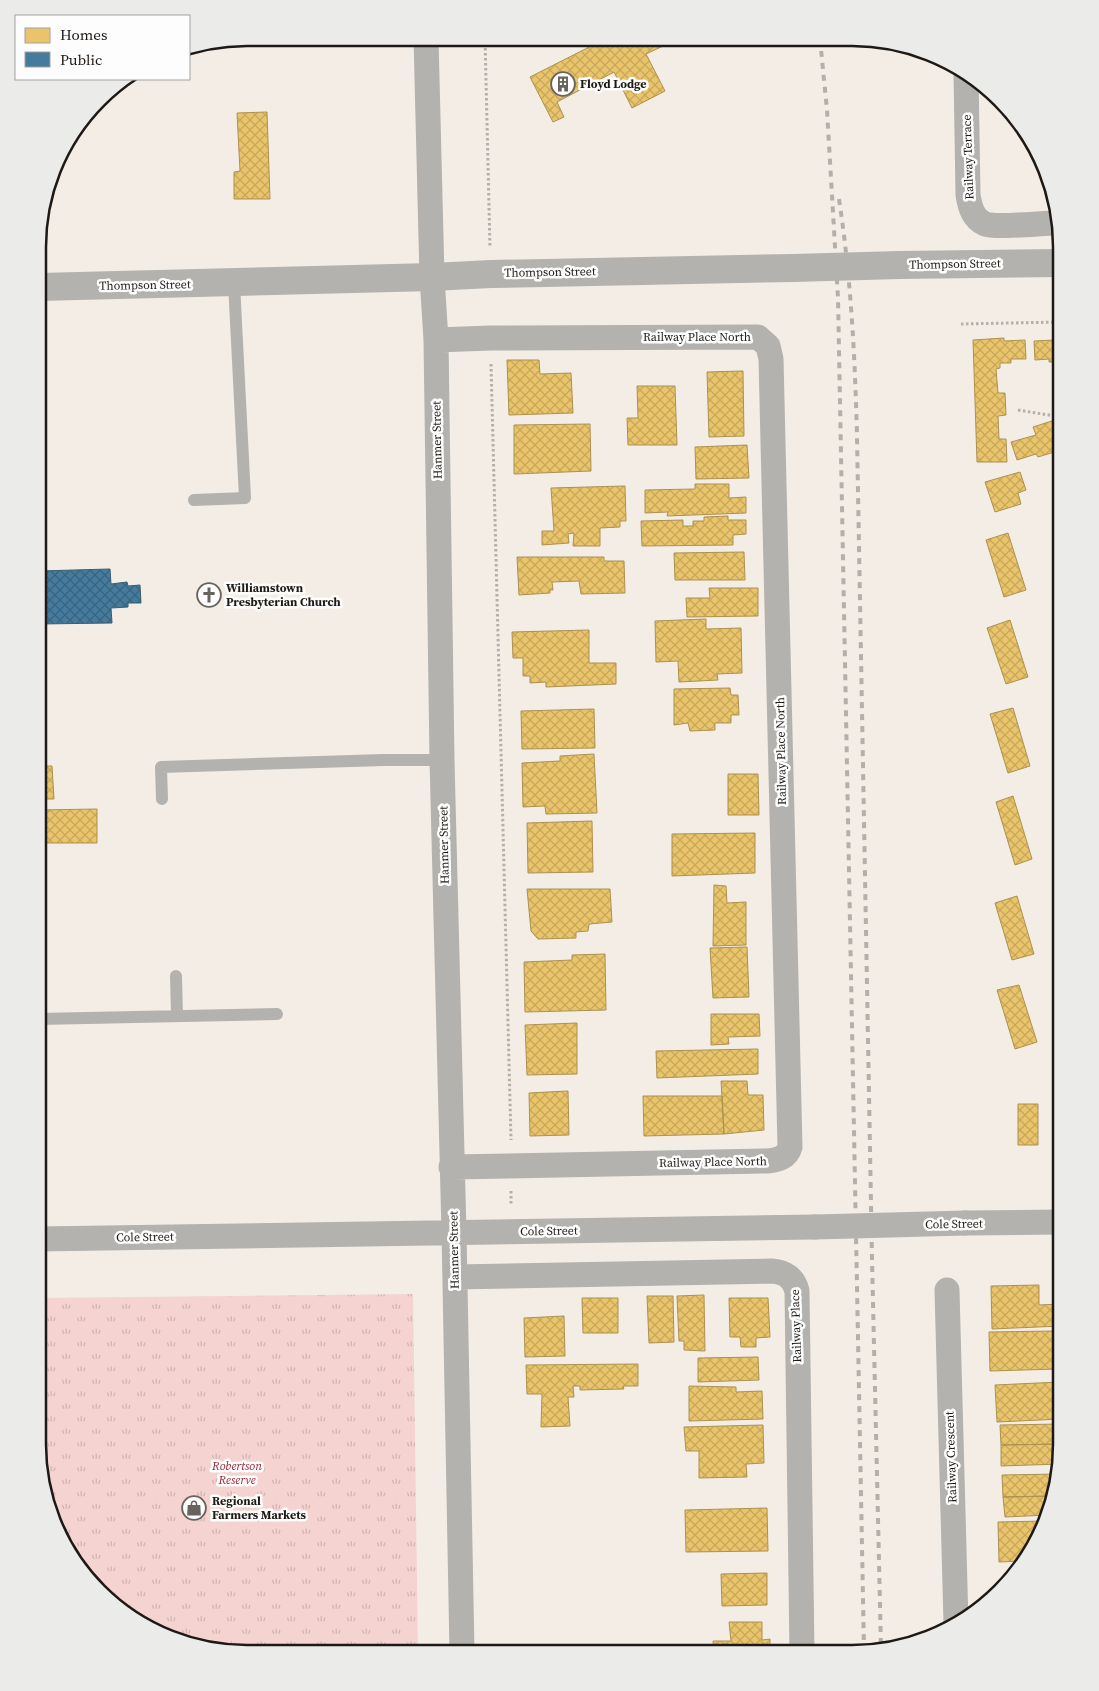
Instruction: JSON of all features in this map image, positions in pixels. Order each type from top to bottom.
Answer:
[{"type":"street","name":"Hanmer Street","points":[[426,46],[432,277],[436,340],[442,760],[462,1645]]},
{"type":"street","name":"Railway Terrace","points":[[966,82],[968,195],[970,206],[974,213],[978,219],[990,225],[1051,223]]},
{"type":"street","name":"Thompson Street","points":[[46,287],[491,274],[1053,263]]},
{"type":"street","name":"Railway Place North","points":[[436,340],[758,337],[768,346],[771,359],[790,1149],[780,1159],[767,1162],[451,1167]]},
{"type":"street","name":"Cole Street","points":[[46,1239],[1053,1222]]},
{"type":"street","name":"Railway Place","points":[[455,1277],[772,1271],[783,1273],[792,1279],[797,1291],[802,1645]]},
{"type":"street","name":"Railway Crescent","points":[[946,1290],[956,1616]]},
{"type":"lane","points":[[194,500],[245,498],[234,282]]},
{"type":"lane","points":[[162,799],[161,767],[442,760]]},
{"type":"lane","points":[[176,976],[177,1016]]},
{"type":"lane","points":[[46,1019],[277,1014]]},
{"type":"path","points":[[485,46],[491,274]]},
{"type":"path","points":[[961,324],[1053,322]]},
{"type":"path","points":[[491,338],[512,1232]]},
{"type":"path","points":[[1018,410],[1053,416]]},
{"type":"green space","name":"Robertson Reserve","points":[[413,1294],[418,1645],[248,1645],[208,1641],[183,1634],[147,1618],[105,1586],[73,1544],[57,1508],[50,1483],[46,1443],[46,1298]]},
{"type":"building: Homes","name":"Floyd Lodge","points":[[591,46],[663,46],[646,54],[665,91],[632,108],[614,72],[557,102],[564,117],[553,122],[530,77]]},
{"type":"building: Homes","points":[[267,112],[270,199],[234,199],[234,172],[240,171],[237,113]]},
{"type":"building: Homes","points":[[1004,338],[1004,341],[1025,340],[1026,359],[1011,359],[1011,363],[1000,363],[1000,368],[996,369],[998,393],[1005,393],[1006,415],[998,416],[999,439],[1006,439],[1007,462],[977,462],[973,340]]},
{"type":"building: Homes","points":[[1053,340],[1053,362],[1049,362],[1049,359],[1035,360],[1034,341]]},
{"type":"building: Homes","points":[[507,360],[539,360],[540,374],[571,373],[573,413],[509,415]]},
{"type":"building: Homes","points":[[743,371],[744,436],[709,437],[707,372]]},
{"type":"building: Homes","points":[[637,386],[675,386],[677,445],[628,445],[627,418],[638,418]]},
{"type":"building: Homes","points":[[1053,421],[1053,452],[1038,457],[1036,454],[1017,460],[1011,442],[1036,435],[1033,427]]},
{"type":"building: Homes","points":[[590,424],[591,471],[514,474],[514,425]]},
{"type":"building: Homes","points":[[747,445],[749,478],[696,479],[695,447]]},
{"type":"building: Homes","points":[[1020,472],[1026,490],[1018,493],[1021,504],[995,512],[985,482]]},
{"type":"building: Homes","points":[[695,484],[729,484],[729,498],[746,497],[746,513],[667,516],[668,512],[645,513],[645,490],[695,489]]},
{"type":"building: Homes","points":[[625,486],[626,521],[620,521],[620,527],[600,528],[600,546],[573,546],[574,533],[568,534],[569,543],[542,545],[542,531],[554,531],[551,488]]},
{"type":"building: Homes","points":[[728,516],[728,520],[746,520],[746,534],[733,535],[733,545],[642,546],[641,521],[683,520],[683,526],[693,526],[693,521],[704,521],[704,517]]},
{"type":"building: Homes","points":[[1008,533],[1026,590],[1004,597],[986,540]]},
{"type":"building: Homes","points":[[744,552],[745,580],[675,580],[674,553]]},
{"type":"building: Homes","points":[[517,557],[604,557],[604,561],[624,561],[625,593],[581,594],[579,581],[552,582],[553,590],[550,590],[550,593],[519,595]]},
{"type":"building: Homes","points":[[709,588],[758,588],[758,616],[687,617],[686,598],[710,598]]},
{"type":"building: Homes","points":[[706,619],[706,629],[741,628],[742,673],[717,674],[718,680],[679,682],[678,661],[656,662],[655,621]]},
{"type":"building: Homes","points":[[1010,620],[1028,677],[1006,684],[987,628]]},
{"type":"building: Homes","points":[[589,630],[589,663],[616,663],[616,684],[546,687],[546,682],[530,683],[530,676],[523,676],[523,658],[513,658],[512,632]]},
{"type":"building: Homes","points":[[730,688],[731,695],[738,695],[739,715],[731,715],[731,723],[715,723],[715,730],[690,731],[688,723],[674,725],[674,689]]},
{"type":"building: Homes","points":[[1013,708],[1030,766],[1008,773],[990,714]]},
{"type":"building: Homes","points":[[594,709],[595,748],[522,749],[521,711]]},
{"type":"building: Homes","points":[[594,754],[597,813],[546,814],[545,806],[523,807],[522,763],[560,761],[560,756]]},
{"type":"building: Homes","points":[[46,766],[52,766],[54,799],[46,799]]},
{"type":"building: Homes","points":[[728,774],[758,774],[759,815],[728,815]]},
{"type":"building: Homes","points":[[1013,796],[1032,859],[1015,865],[996,802]]},
{"type":"building: Homes","points":[[97,809],[97,843],[46,843],[46,810]]},
{"type":"building: Homes","points":[[592,821],[593,872],[528,873],[527,823]]},
{"type":"building: Homes","points":[[755,833],[755,873],[672,876],[672,834]]},
{"type":"building: Homes","points":[[714,885],[726,886],[727,903],[746,902],[746,945],[713,946]]},
{"type":"building: Homes","points":[[527,889],[610,889],[612,922],[589,924],[588,931],[576,932],[576,938],[538,939],[531,931]]},
{"type":"building: Homes","points":[[1017,896],[1034,954],[1012,960],[995,903]]},
{"type":"building: Homes","points":[[747,947],[749,997],[713,998],[710,948]]},
{"type":"building: Homes","points":[[605,954],[606,1010],[525,1012],[524,962],[572,960],[572,955]]},
{"type":"building: Homes","points":[[1019,985],[1037,1042],[1015,1049],[997,990]]},
{"type":"building: Homes","points":[[711,1014],[759,1014],[760,1036],[728,1037],[729,1044],[711,1045]]},
{"type":"building: Homes","points":[[577,1023],[577,1074],[527,1075],[525,1025]]},
{"type":"building: Homes","points":[[758,1049],[758,1074],[657,1078],[656,1051]]},
{"type":"building: Homes","points":[[721,1081],[747,1081],[748,1095],[763,1095],[764,1130],[724,1134]]},
{"type":"building: Homes","points":[[568,1091],[569,1135],[530,1136],[529,1093]]},
{"type":"building: Homes","points":[[643,1096],[722,1096],[724,1134],[644,1136]]},
{"type":"building: Homes","points":[[1018,1104],[1038,1104],[1038,1145],[1018,1145]]},
{"type":"building: Homes","points":[[1039,1285],[1039,1305],[1053,1304],[1053,1326],[992,1329],[991,1286]]},
{"type":"building: Homes","points":[[704,1295],[705,1351],[684,1350],[684,1341],[679,1341],[677,1296]]},
{"type":"building: Homes","points":[[647,1296],[673,1296],[674,1342],[649,1343]]},
{"type":"building: Homes","points":[[582,1298],[618,1298],[618,1333],[583,1333]]},
{"type":"building: Homes","points":[[729,1298],[768,1298],[770,1337],[756,1338],[756,1347],[741,1347],[740,1337],[730,1337]]},
{"type":"building: Homes","points":[[564,1316],[565,1356],[525,1357],[524,1318]]},
{"type":"building: Homes","points":[[1053,1331],[1053,1369],[990,1371],[989,1332]]},
{"type":"building: Homes","points":[[758,1357],[759,1380],[698,1382],[698,1358]]},
{"type":"building: Homes","points":[[638,1364],[638,1386],[623,1386],[624,1389],[580,1390],[580,1386],[573,1386],[574,1397],[568,1397],[570,1426],[541,1427],[542,1394],[527,1394],[526,1365]]},
{"type":"building: Homes","points":[[1053,1382],[1053,1419],[997,1422],[995,1385]]},
{"type":"building: Homes","points":[[689,1386],[736,1387],[736,1392],[762,1391],[763,1419],[689,1421]]},
{"type":"building: Homes","points":[[1053,1424],[1053,1444],[1001,1445],[1000,1425]]},
{"type":"building: Homes","points":[[763,1425],[764,1463],[746,1464],[747,1477],[699,1478],[699,1451],[686,1451],[684,1427]]},
{"type":"building: Homes","points":[[1053,1444],[1051,1464],[1001,1466],[1001,1445]]},
{"type":"building: Homes","points":[[1050,1474],[1046,1496],[1003,1497],[1002,1475]]},
{"type":"building: Homes","points":[[1046,1496],[1039,1515],[1005,1517],[1003,1497]]},
{"type":"building: Homes","points":[[767,1508],[768,1551],[686,1552],[685,1510]]},
{"type":"building: Homes","points":[[1037,1521],[1026,1544],[1014,1561],[999,1562],[998,1522]]},
{"type":"building: Homes","points":[[767,1573],[767,1605],[722,1606],[721,1574]]},
{"type":"building: Homes","points":[[729,1622],[762,1622],[762,1640],[770,1639],[770,1645],[713,1645],[713,1641],[731,1641]]},
{"type":"building: Public","points":[[110,569],[111,584],[127,582],[128,586],[140,585],[141,603],[128,603],[128,607],[111,608],[112,623],[46,624],[46,571]]},
{"type":"railway","points":[[821,46],[827,110],[838,298],[864,1644]]},
{"type":"railway","points":[[839,199],[854,347],[856,407],[881,1643]]},
{"type":"place","name":"Floyd Lodge","points":[[563,84]]},
{"type":"place","name":"Williamstown Presbyterian Church","points":[[209,595]]},
{"type":"place","name":"Regional Farmers Markets","points":[[194,1508]]}]
